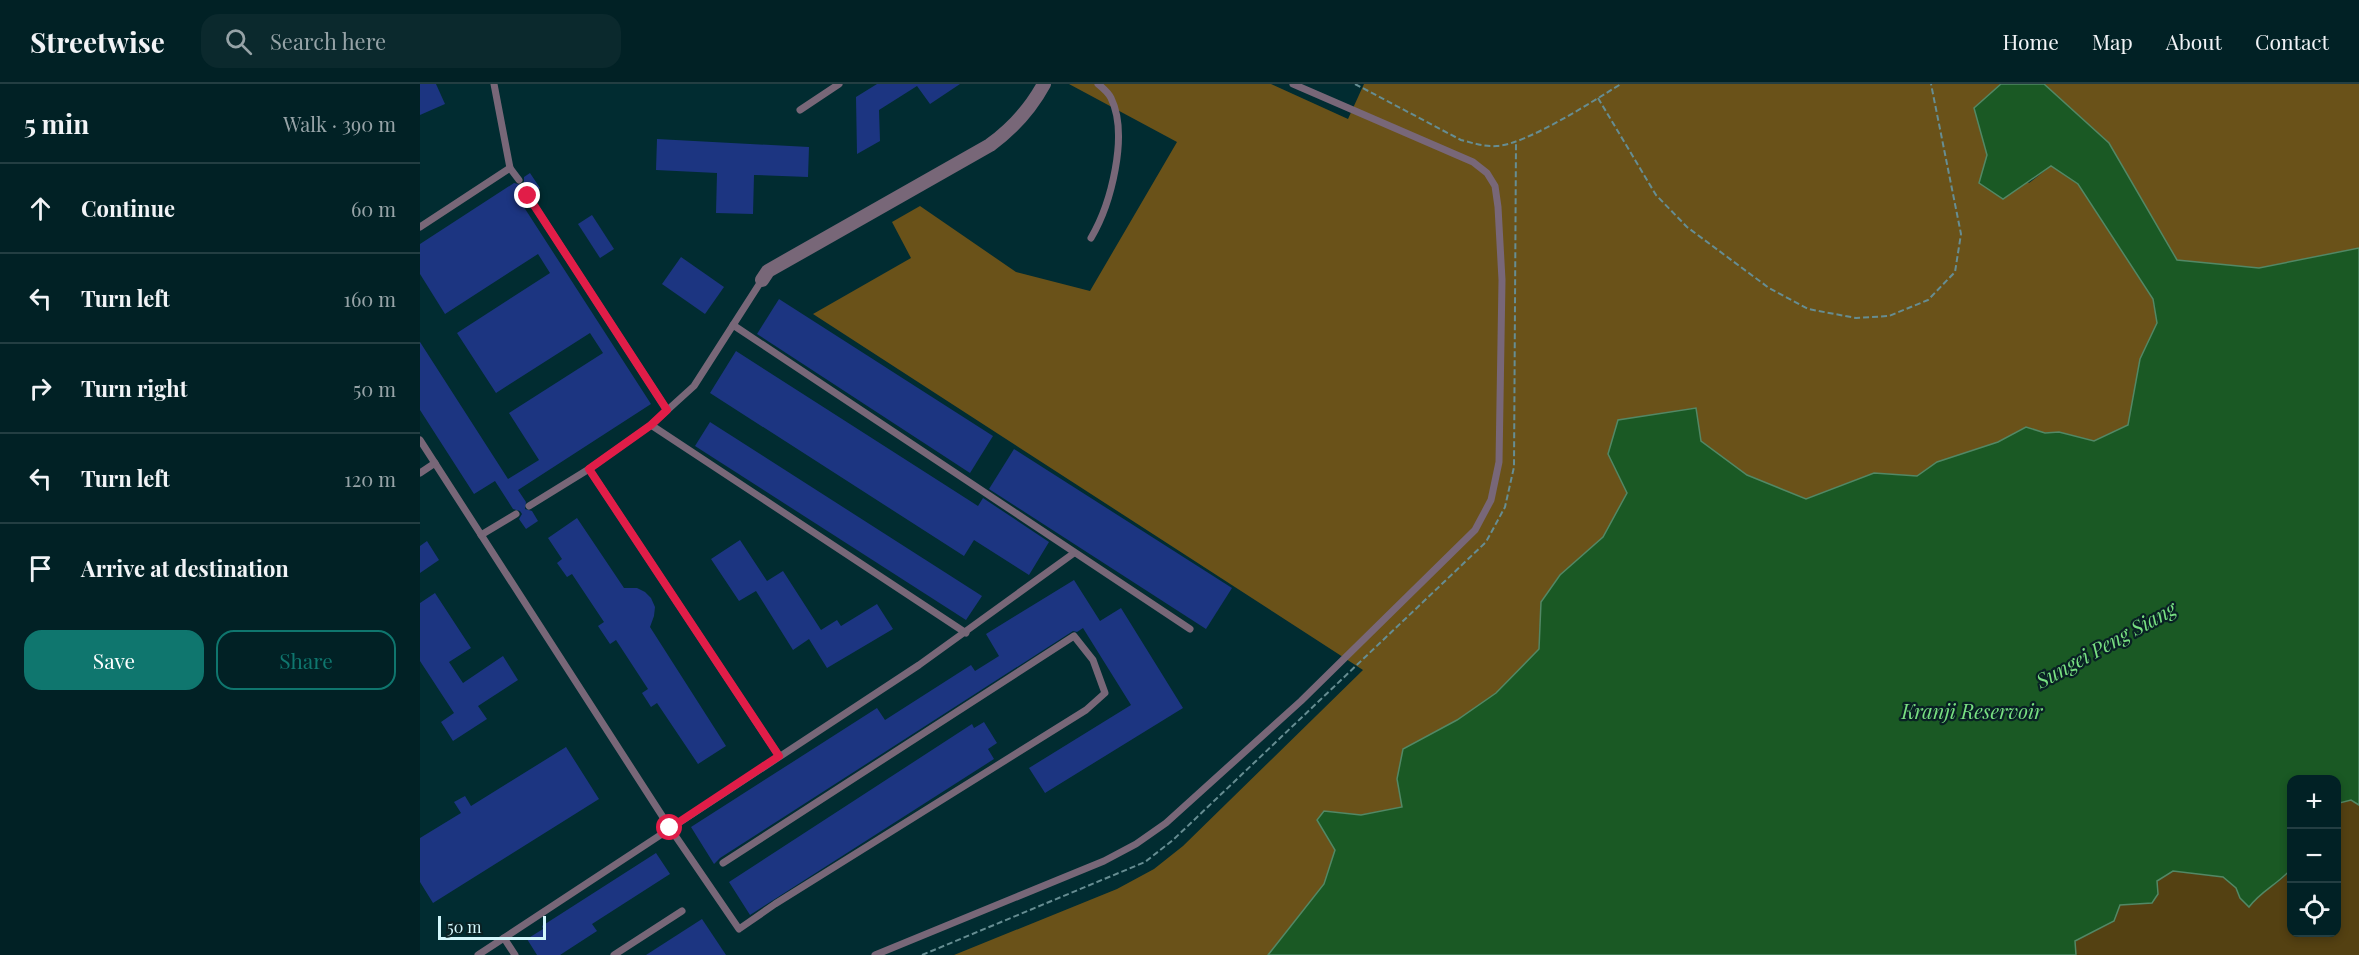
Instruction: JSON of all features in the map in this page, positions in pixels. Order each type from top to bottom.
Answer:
[{"type":"street","points":[[762,280],[768,271],[990,144],[1013,125],[1044,84]]},
{"type":"lane","points":[[494,84],[510,168],[519,180]]},
{"type":"lane","points":[[800,110],[839,84]]},
{"type":"lane","points":[[1091,238],[1101,220],[1118,150],[1115,109],[1110,95],[1098,84]]},
{"type":"lane","points":[[874,955],[1104,861],[1136,844],[1166,823],[1301,701],[1475,530],[1491,500],[1498,462],[1502,280],[1495,186],[1487,173],[1473,162],[1293,84]]},
{"type":"lane","points":[[420,227],[510,168]]},
{"type":"lane","points":[[528,196],[667,410]]},
{"type":"lane","points":[[529,507],[589,469],[651,425],[694,386],[762,280]]},
{"type":"lane","points":[[733,325],[1190,628]]},
{"type":"lane","points":[[651,425],[966,633]]},
{"type":"lane","points":[[420,440],[670,828],[739,929],[774,904],[1086,710],[1105,693],[1093,660],[1074,636],[723,863]]},
{"type":"lane","points":[[420,473],[435,463]]},
{"type":"lane","points":[[589,469],[779,756]]},
{"type":"lane","points":[[481,535],[516,514]]},
{"type":"lane","points":[[478,955],[966,633],[1074,553]]},
{"type":"lane","points":[[614,955],[682,911]]},
{"type":"lane","points":[[504,938],[514,955]]},
{"type":"path","points":[[1355,84],[1461,140],[1478,145],[1497,146],[1516,142],[1621,84]]},
{"type":"path","points":[[1598,98],[1656,195],[1687,227],[1768,288],[1808,309],[1856,318],[1889,316],[1928,300],[1955,272],[1961,234],[1931,84]]},
{"type":"path","points":[[922,955],[1111,878],[1144,862],[1173,840],[1486,542],[1505,507],[1514,466],[1516,142]]},
{"type":"shaded area","points":[[1069,84],[1271,84],[1348,119],[1364,84],[2001,84],[1974,108],[1987,155],[2029,183],[2051,166],[2078,184],[2153,299],[2157,323],[2140,359],[2128,425],[2094,441],[2059,432],[2045,433],[2026,427],[1998,442],[1937,462],[1917,476],[1874,473],[1806,499],[1747,475],[1701,441],[1608,454],[1627,493],[1603,537],[1560,575],[1541,602],[1539,649],[1496,693],[1457,720],[1397,779],[1402,807],[1361,815],[1324,811],[1317,820],[1335,850],[1324,884],[1268,955],[954,955],[1117,889],[1154,869],[1183,846],[1363,670],[813,314],[911,258],[892,222],[920,206],[1016,272],[1090,291],[1177,142]]},
{"type":"shaded area","points":[[2044,84],[2359,84],[2359,248],[2259,268],[2177,260],[2109,143]]},
{"type":"shaded area","points":[[2351,800],[2359,805],[2359,955],[2076,955],[2075,941],[2114,921],[2120,905],[2152,903],[2158,894],[2157,881],[2173,871],[2224,877],[2236,888],[2240,898],[2268,888],[2287,873],[2287,937],[2341,937],[2341,802]]},
{"type":"water","name":"Kranji Reservoir","points":[[2001,84],[2044,84],[2109,143],[2177,260],[2259,268],[2359,248],[2359,805],[2351,800],[2341,802],[2341,775],[2287,775],[2287,873],[2249,907],[2240,898],[2236,888],[2223,877],[2173,871],[2157,881],[2158,894],[2152,903],[2120,905],[2114,921],[2075,941],[2076,955],[1268,955],[1324,884],[1335,850],[1317,820],[1324,811],[1361,815],[1402,807],[1397,779],[1403,749],[1457,720],[1496,693],[1539,649],[1541,602],[1560,575],[1603,537],[1627,493],[1608,454],[1618,420],[1696,408],[1701,441],[1747,475],[1806,499],[1874,473],[1917,476],[1937,462],[1998,442],[2026,427],[2045,433],[2059,432],[2094,441],[2128,425],[2140,359],[2157,323],[2153,299],[2078,184],[2051,166],[2003,199],[1979,183],[1987,155],[1974,108]]},
{"type":"building","points":[[420,84],[436,84],[445,104],[420,115]]},
{"type":"building","points":[[877,84],[960,84],[930,104],[917,86],[879,110],[880,141],[857,154],[856,97]]},
{"type":"building","points":[[657,139],[809,147],[808,177],[754,175],[753,214],[716,213],[717,173],[656,170]]},
{"type":"building","points":[[530,173],[540,188],[532,193],[528,190],[524,192],[523,199],[520,201],[651,404],[518,490],[526,502],[525,509],[532,511],[538,521],[526,529],[519,519],[522,514],[513,509],[495,481],[474,494],[420,410],[420,342],[508,479],[539,460],[509,413],[603,353],[590,333],[496,393],[457,333],[550,273],[538,254],[445,314],[420,274],[420,244],[514,183],[522,185],[524,177]]},
{"type":"building","points":[[592,215],[614,249],[600,258],[578,224]]},
{"type":"building","points":[[681,257],[724,287],[705,314],[662,284]]},
{"type":"building","points":[[779,299],[993,436],[970,473],[757,334]]},
{"type":"building","points":[[736,351],[978,506],[983,498],[1049,542],[1029,575],[974,540],[964,556],[710,393]]},
{"type":"building","points":[[710,422],[982,596],[966,620],[695,446]]},
{"type":"building","points":[[1014,449],[1232,588],[1206,629],[989,489]]},
{"type":"building","points":[[577,518],[624,588],[637,588],[651,598],[655,607],[650,627],[726,746],[698,764],[657,703],[651,707],[642,693],[648,689],[616,640],[610,644],[598,626],[604,622],[572,574],[567,577],[557,563],[562,559],[548,538]]},
{"type":"building","points":[[740,540],[767,581],[783,571],[821,630],[837,620],[841,626],[877,604],[893,629],[827,668],[809,639],[793,650],[756,591],[739,601],[711,559]]},
{"type":"building","points":[[427,541],[439,560],[420,573],[420,546]]},
{"type":"building","points":[[1074,580],[1100,621],[1121,608],[1183,708],[1045,793],[1029,768],[1131,705],[1083,628],[1077,632],[1073,631],[714,864],[691,827],[877,708],[885,720],[971,665],[975,671],[999,656],[986,634]]},
{"type":"building","points":[[435,593],[471,648],[449,662],[463,683],[503,656],[518,680],[478,706],[487,719],[453,741],[441,722],[454,713],[420,661],[420,603]]},
{"type":"building","points":[[984,722],[997,743],[988,749],[994,759],[750,915],[729,882],[972,724],[974,728]]},
{"type":"building","points":[[566,747],[599,799],[433,903],[420,882],[420,838],[461,813],[454,802],[465,796],[471,806]]},
{"type":"building","points":[[656,853],[670,874],[592,924],[597,931],[560,955],[537,955],[527,939],[543,929],[542,926]]},
{"type":"building","points":[[702,919],[726,955],[646,955]]},
{"type":"route","points":[[528,196],[667,410],[651,425],[589,469],[779,756],[670,828]]},
{"type":"water label","name":"Sungei Peng Siang","points":[[2106,645]]}]
